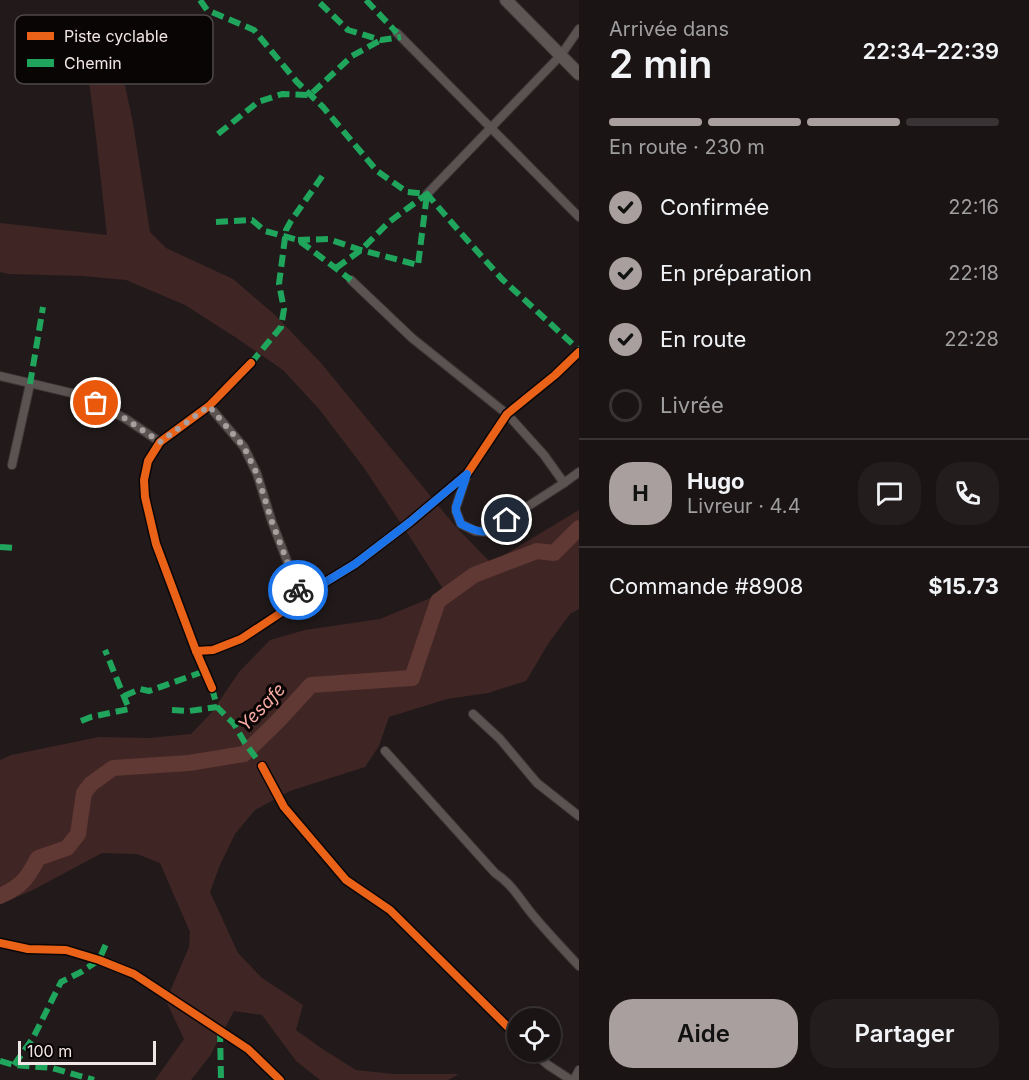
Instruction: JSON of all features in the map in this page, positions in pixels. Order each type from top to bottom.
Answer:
[{"type":"main road","points":[[506,0],[579,74]]},
{"type":"street","points":[[428,194],[561,55],[579,29]]},
{"type":"street","points":[[397,33],[579,217]]},
{"type":"street","points":[[351,280],[412,338],[507,414],[544,455],[564,483]]},
{"type":"street","points":[[579,352],[507,414],[467,474],[456,511],[461,524],[475,531],[488,532],[579,472]]},
{"type":"street","points":[[212,688],[156,544],[145,497],[144,480],[148,461],[160,442],[209,406],[251,363]]},
{"type":"street","points":[[0,376],[80,395],[126,419],[160,442]]},
{"type":"street","points":[[12,465],[30,384]]},
{"type":"street","points":[[209,406],[244,447],[257,474],[272,522],[301,597]]},
{"type":"street","points":[[196,651],[213,650],[241,639],[301,597],[355,564],[467,474]]},
{"type":"street","points":[[473,714],[500,740],[537,783],[579,816]]},
{"type":"street","points":[[385,751],[495,873],[512,886],[531,913],[579,966]]},
{"type":"street","points":[[262,766],[284,807],[346,880],[390,910],[507,1026]]},
{"type":"street","points":[[0,943],[28,949],[66,950],[134,974],[248,1049],[280,1080]]},
{"type":"street","points":[[545,1062],[573,1080],[579,1070]]},
{"type":"shaded area","points":[[89,84],[125,84],[150,232],[166,248],[233,279],[274,314],[321,363],[456,527],[491,563],[579,510],[579,609],[570,614],[548,644],[526,681],[488,693],[447,699],[389,717],[379,746],[365,767],[290,791],[255,810],[235,834],[210,892],[238,953],[262,978],[303,1005],[296,1030],[356,1070],[393,1074],[459,1074],[448,1080],[320,1080],[296,1061],[262,1015],[234,1011],[210,1056],[191,1080],[155,1080],[184,1039],[166,1001],[189,947],[190,932],[160,863],[137,854],[102,853],[31,891],[0,904],[0,760],[11,755],[99,737],[149,738],[191,734],[212,712],[239,672],[270,640],[305,630],[380,619],[445,592],[364,468],[319,409],[283,370],[185,305],[126,280],[0,272],[0,223],[107,235]]},
{"type":"waterway","name":"Yesafe","points":[[0,896],[23,881],[38,858],[67,848],[78,834],[84,793],[91,784],[113,768],[189,763],[244,754],[311,685],[412,678],[438,601],[474,575],[537,551],[554,553],[579,528]]},
{"type":"marked path","points":[[200,0],[207,10],[254,30],[377,171],[407,192],[427,194],[502,279],[579,350]]},
{"type":"marked path","points":[[366,0],[397,33]]},
{"type":"marked path","points":[[320,3],[348,30],[381,40],[401,37]]},
{"type":"marked path","points":[[218,134],[258,102],[282,94],[310,95],[352,56],[381,40]]},
{"type":"marked path","points":[[251,363],[281,327],[284,309],[279,284],[286,230],[323,175]]},
{"type":"marked path","points":[[298,240],[328,239],[418,265],[427,194]]},
{"type":"marked path","points":[[336,268],[361,250],[389,222],[427,194]]},
{"type":"marked path","points":[[216,222],[252,220],[265,231],[298,240],[351,280]]},
{"type":"marked path","points":[[30,384],[43,307]]},
{"type":"marked path","points":[[0,547],[14,548]]},
{"type":"marked path","points":[[81,721],[129,709],[105,650]]},
{"type":"marked path","points":[[124,696],[140,689],[149,691],[205,671]]},
{"type":"marked path","points":[[212,688],[217,707],[234,724],[262,766]]},
{"type":"marked path","points":[[172,710],[189,711],[217,707]]},
{"type":"marked path","points":[[14,1065],[33,1038],[61,982],[99,960],[106,944]]},
{"type":"marked path","points":[[220,1030],[221,1080]]},
{"type":"marked path","points":[[0,1061],[14,1065],[52,1068],[94,1080]]},
{"type":"cycle path","points":[[196,651],[213,650],[241,639],[301,597],[355,564],[410,522],[467,474],[507,414],[579,352]]},
{"type":"cycle path","points":[[212,688],[156,544],[145,497],[144,480],[148,461],[160,442],[209,406],[251,363]]},
{"type":"cycle path","points":[[262,766],[284,807],[346,880],[390,910],[507,1026]]},
{"type":"cycle path","points":[[0,943],[28,949],[66,950],[134,974],[248,1049],[280,1080]]},
{"type":"way so far","points":[[96,403],[126,419],[160,442],[209,406],[244,447],[257,474],[272,522],[298,590]]},
{"type":"route","points":[[298,590],[301,597],[355,564],[467,474],[456,507],[461,524],[475,531],[488,532],[507,520]]}]
